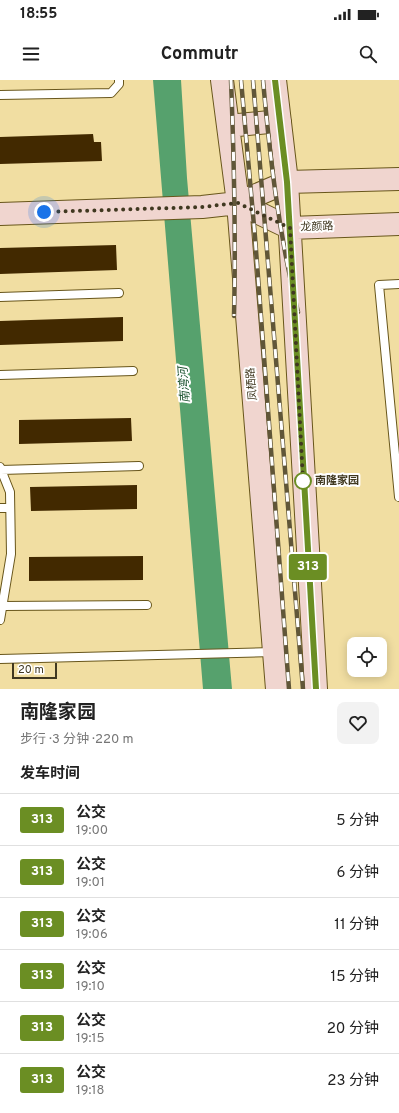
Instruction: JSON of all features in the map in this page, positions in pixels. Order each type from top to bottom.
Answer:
[{"type":"main road","name":"凤栖路","points":[[222,80],[238,203],[277,689]]},
{"type":"main road","points":[[275,80],[287,182],[316,689]]},
{"type":"main road","points":[[228,126],[280,121]]},
{"type":"main road","points":[[0,214],[202,207],[238,203],[287,182],[399,178]]},
{"type":"main road","name":"龙颜路","points":[[238,203],[290,228],[399,224]]},
{"type":"lane","points":[[0,95],[111,92],[119,84],[119,80]]},
{"type":"lane","points":[[399,284],[378,285],[399,497]]},
{"type":"lane","points":[[0,297],[119,293]]},
{"type":"lane","points":[[0,375],[133,370]]},
{"type":"lane","points":[[0,620],[11,554],[10,492],[1,468],[139,466]]},
{"type":"lane","points":[[0,508],[10,508]]},
{"type":"lane","points":[[3,606],[147,605]]},
{"type":"lane","points":[[0,659],[274,652]]},
{"type":"water","name":"南湾河","points":[[153,80],[181,80],[187,178],[232,689],[203,689]]},
{"type":"building","points":[[93,134],[94,142],[101,142],[102,161],[0,164],[0,137]]},
{"type":"building","points":[[116,245],[117,270],[0,274],[0,248]]},
{"type":"building","points":[[123,317],[123,341],[0,345],[0,321]]},
{"type":"building","points":[[131,418],[132,441],[19,444],[19,420]]},
{"type":"building","points":[[137,485],[137,509],[31,511],[30,487]]},
{"type":"building","points":[[143,556],[143,580],[29,581],[29,557]]},
{"type":"railway","points":[[231,80],[235,257],[234,316]]},
{"type":"railway","points":[[241,80],[255,237],[289,689]]},
{"type":"railway","points":[[253,80],[303,689]]},
{"type":"railway","points":[[263,80],[280,226],[298,312]]},
{"type":"bus line","name":"313","points":[[275,80],[287,182],[312,648],[316,689]]},
{"type":"place","name":"南隆家园","points":[[303,481]]},
{"type":"route","points":[[44,212],[202,207],[238,203],[290,228],[303,481]]}]
